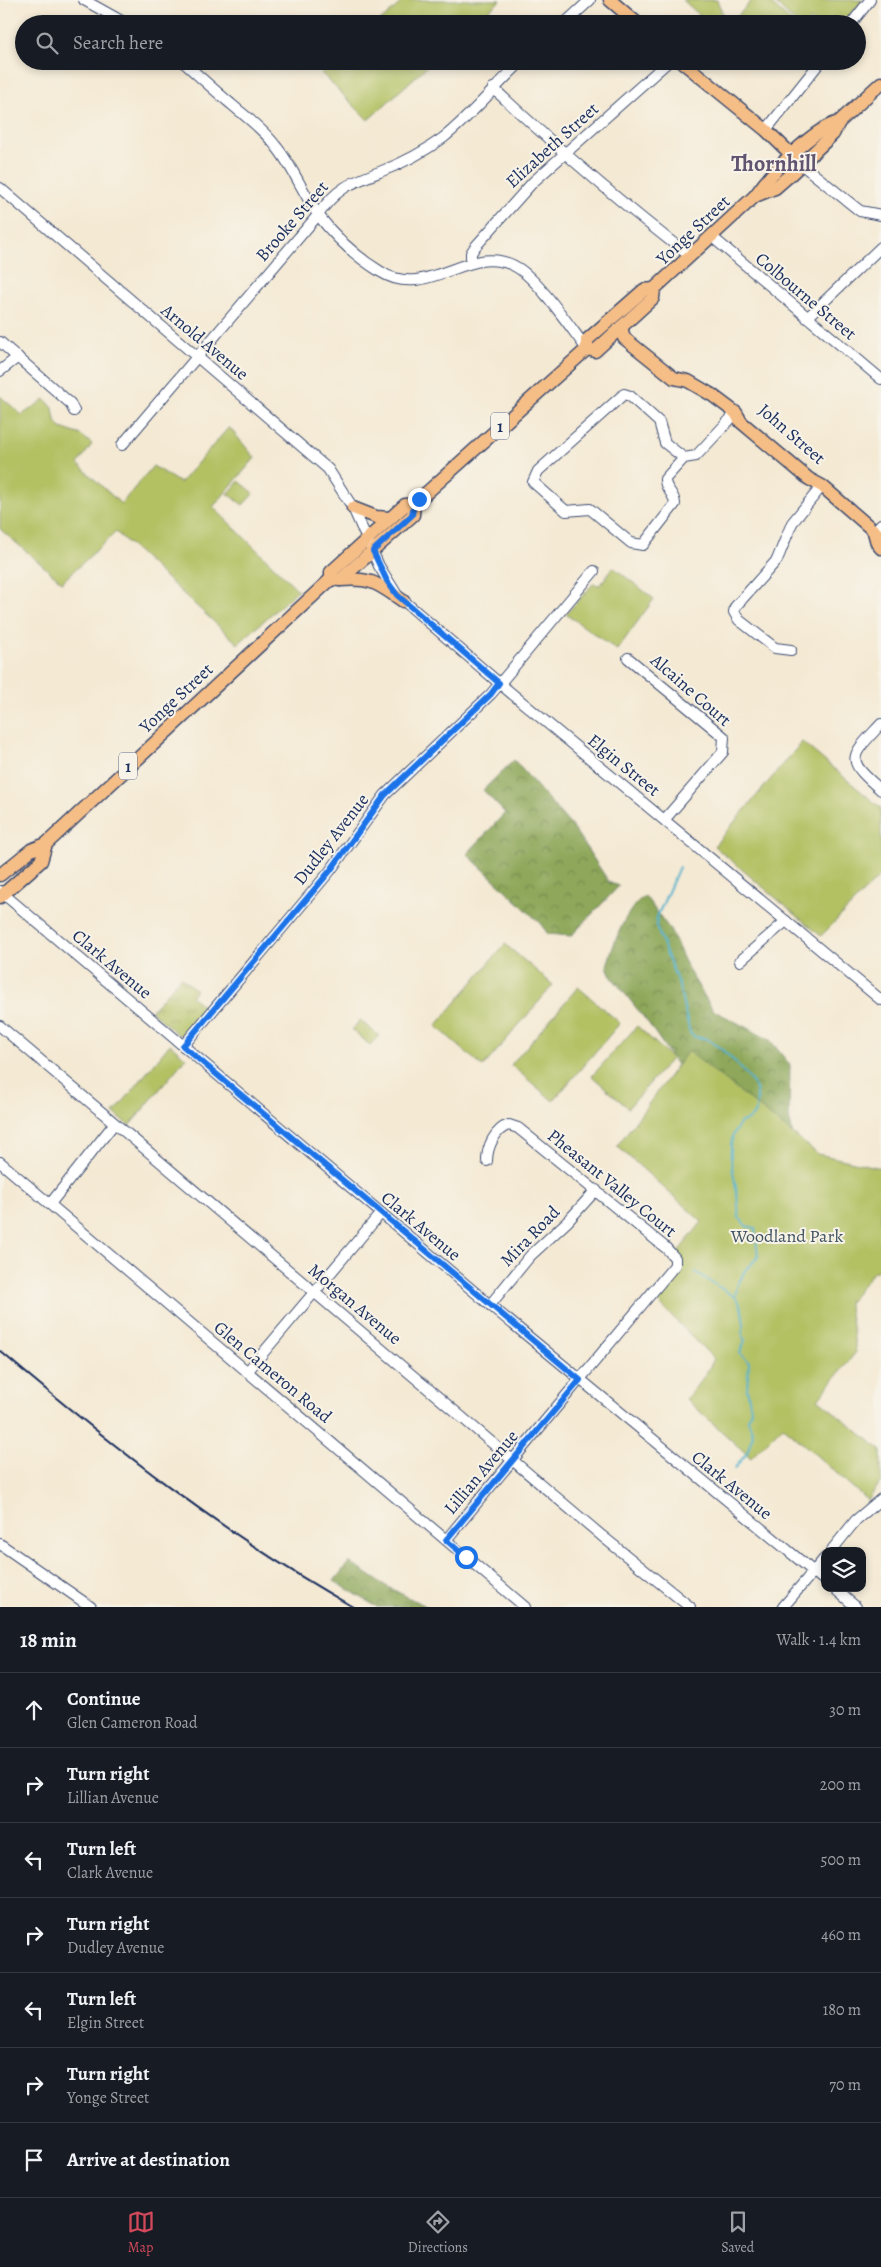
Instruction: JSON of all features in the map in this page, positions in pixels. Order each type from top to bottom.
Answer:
[{"type":"main road","points":[[610,0],[628,15]]},
{"type":"main road","points":[[692,70],[766,130],[797,160]]},
{"type":"main road","name":"Yonge Street","points":[[335,580],[330,572],[367,538],[405,505],[414,504],[587,349],[595,351],[616,323],[653,298],[654,289],[755,196],[766,180],[797,160],[826,125],[839,122],[881,83]]},
{"type":"main road","name":"John Street","points":[[616,323],[624,338],[674,378],[684,380],[712,395],[736,414],[741,422],[801,473],[822,486],[879,531],[881,548]]},
{"type":"main road","name":"Yonge Street","points":[[0,874],[31,850],[46,844],[335,580],[373,551],[412,515],[414,504]]},
{"type":"main road","points":[[353,508],[376,517],[390,518]]},
{"type":"main road","points":[[335,580],[366,579],[377,583],[403,601]]},
{"type":"main road","name":"Yonge Street","points":[[1,894],[41,861],[46,844]]},
{"type":"street","points":[[84,0],[111,15]]},
{"type":"street","points":[[574,15],[590,0]]},
{"type":"street","points":[[858,15],[870,0]]},
{"type":"street","points":[[192,70],[265,133],[276,145],[318,215],[359,256],[383,274],[419,281],[471,262],[494,260],[507,262],[520,270],[535,284],[587,349]]},
{"type":"street","name":"Brooke Street","points":[[122,445],[326,204],[348,184],[410,157],[444,138],[512,70]]},
{"type":"street","name":"Elizabeth Street","points":[[471,262],[471,253],[533,182],[659,70]]},
{"type":"street","points":[[766,130],[814,70]]},
{"type":"street","points":[[493,88],[529,122],[650,226],[690,256]]},
{"type":"street","points":[[797,160],[860,211],[881,215]]},
{"type":"street","name":"Arnold Avenue","points":[[0,188],[328,469],[353,508],[367,538]]},
{"type":"street","name":"Colbourne Street","points":[[711,236],[881,379]]},
{"type":"street","points":[[807,318],[881,247]]},
{"type":"street","points":[[0,342],[70,403],[74,411]]},
{"type":"street","points":[[0,371],[18,357]]},
{"type":"street","points":[[684,458],[666,443],[659,422],[630,396],[624,394],[538,471],[534,482],[566,511],[590,509],[631,543],[640,546],[647,543],[676,504],[674,496],[664,482],[684,458],[696,456],[736,414]]},
{"type":"street","points":[[791,650],[775,648],[738,620],[734,612],[735,607],[777,560],[792,523],[822,486]]},
{"type":"street","name":"Elgin Street","points":[[367,538],[387,581],[403,601],[881,1000]]},
{"type":"street","name":"Dudley Avenue","points":[[183,1046],[330,871],[385,795],[491,694],[594,571]]},
{"type":"street","name":"Alcaine Court","points":[[628,658],[724,737],[723,752],[664,819]]},
{"type":"street","points":[[881,724],[857,750],[854,762],[859,770],[881,790]]},
{"type":"street","name":"Clark Avenue","points":[[1,894],[490,1306],[821,1578]]},
{"type":"street","points":[[740,962],[786,920]]},
{"type":"street","name":"Morgan Avenue","points":[[0,1026],[114,1124],[514,1459],[602,1536],[690,1607]]},
{"type":"street","points":[[50,1204],[114,1124]]},
{"type":"street","name":"Pheasant Valley Court","points":[[487,1161],[487,1150],[501,1129],[509,1125],[515,1126],[596,1190],[666,1248],[675,1258],[675,1265],[580,1380]]},
{"type":"street","name":"Glen Cameron Road","points":[[0,1162],[525,1607]]},
{"type":"street","name":"Mira Road","points":[[490,1306],[530,1256],[568,1221],[596,1190]]},
{"type":"street","points":[[247,1372],[313,1291],[381,1213]]},
{"type":"street","name":"Lillian Avenue","points":[[446,1540],[580,1380]]},
{"type":"street","points":[[834,1547],[856,1520],[881,1499]]},
{"type":"street","points":[[0,1544],[91,1607]]},
{"type":"street","points":[[783,1607],[821,1562]]},
{"type":"street","points":[[839,1592],[856,1607]]},
{"type":"green space","points":[[404,0],[501,0],[484,15],[387,15]]},
{"type":"green space","points":[[683,0],[717,0],[723,15],[699,15]]},
{"type":"green space","points":[[752,0],[767,0],[784,15],[738,15]]},
{"type":"green space","points":[[772,0],[863,0],[850,15],[788,15]]},
{"type":"green space","points":[[324,70],[423,70],[368,120],[321,73]]},
{"type":"green space","points":[[0,396],[22,415],[45,399],[53,408],[55,420],[61,428],[81,435],[92,444],[78,464],[121,504],[153,466],[180,483],[229,427],[255,458],[213,507],[298,590],[238,644],[116,532],[62,582],[0,529]]},
{"type":"green space","points":[[239,481],[254,493],[243,505],[228,494]]},
{"type":"green space","points":[[613,567],[654,599],[617,650],[566,614],[593,584],[600,585]]},
{"type":"green space","points":[[802,742],[881,808],[881,875],[821,936],[714,846]]},
{"type":"green space","points":[[514,760],[574,829],[609,882],[619,886],[571,936],[548,934],[539,922],[467,854],[505,813],[483,790]]},
{"type":"green space","points":[[645,896],[671,931],[689,971],[713,1010],[770,1040],[790,1065],[789,1117],[793,1136],[715,1366],[715,1354],[678,1279],[685,1257],[737,1251],[626,1138],[677,1065],[649,1024],[611,976],[607,966],[626,917],[638,901]]},
{"type":"green space","points":[[505,944],[553,985],[483,1067],[436,1026]]},
{"type":"green space","points":[[181,977],[196,990],[191,996],[204,1007],[180,1036],[151,1011]]},
{"type":"green space","points":[[578,987],[620,1023],[553,1101],[511,1065]]},
{"type":"green space","points":[[360,1020],[379,1036],[370,1045],[352,1030]]},
{"type":"green space","points":[[637,1026],[672,1058],[628,1108],[592,1076]]},
{"type":"green space","points":[[170,1044],[186,1058],[129,1126],[114,1113]]},
{"type":"green space","name":"Woodland Park","points":[[688,1051],[818,1154],[881,1168],[881,1269],[873,1272],[850,1301],[848,1300],[856,1352],[818,1399],[881,1450],[881,1481],[868,1501],[783,1426],[751,1458],[686,1399],[705,1375],[714,1359],[656,1300],[683,1268],[677,1253],[702,1222],[617,1146]]},
{"type":"green space","points":[[349,1562],[386,1586],[427,1607],[377,1607],[334,1581]]},
{"type":"waterway","points":[[679,867],[657,917],[656,926],[679,986],[690,1033],[714,1043],[728,1055],[747,1075],[757,1093],[754,1114],[749,1119],[741,1122],[734,1133],[731,1145],[738,1216],[746,1226],[755,1228],[758,1257],[745,1270],[737,1287],[735,1297]]},
{"type":"waterway","points":[[695,1272],[735,1297],[742,1310],[744,1325],[742,1333],[745,1340],[740,1353],[749,1362],[747,1389],[751,1409],[748,1420],[753,1434],[747,1453],[734,1469]]},
{"type":"railway","points":[[0,1351],[84,1421],[170,1488],[260,1550],[353,1607]]},
{"type":"district","name":"Thornhill","points":[[774,163]]},
{"type":"route","points":[[419,499],[414,504],[412,515],[373,551],[387,581],[397,595],[499,683],[491,694],[385,795],[356,832],[330,871],[305,898],[183,1046],[580,1380],[446,1540],[466,1557]]}]
